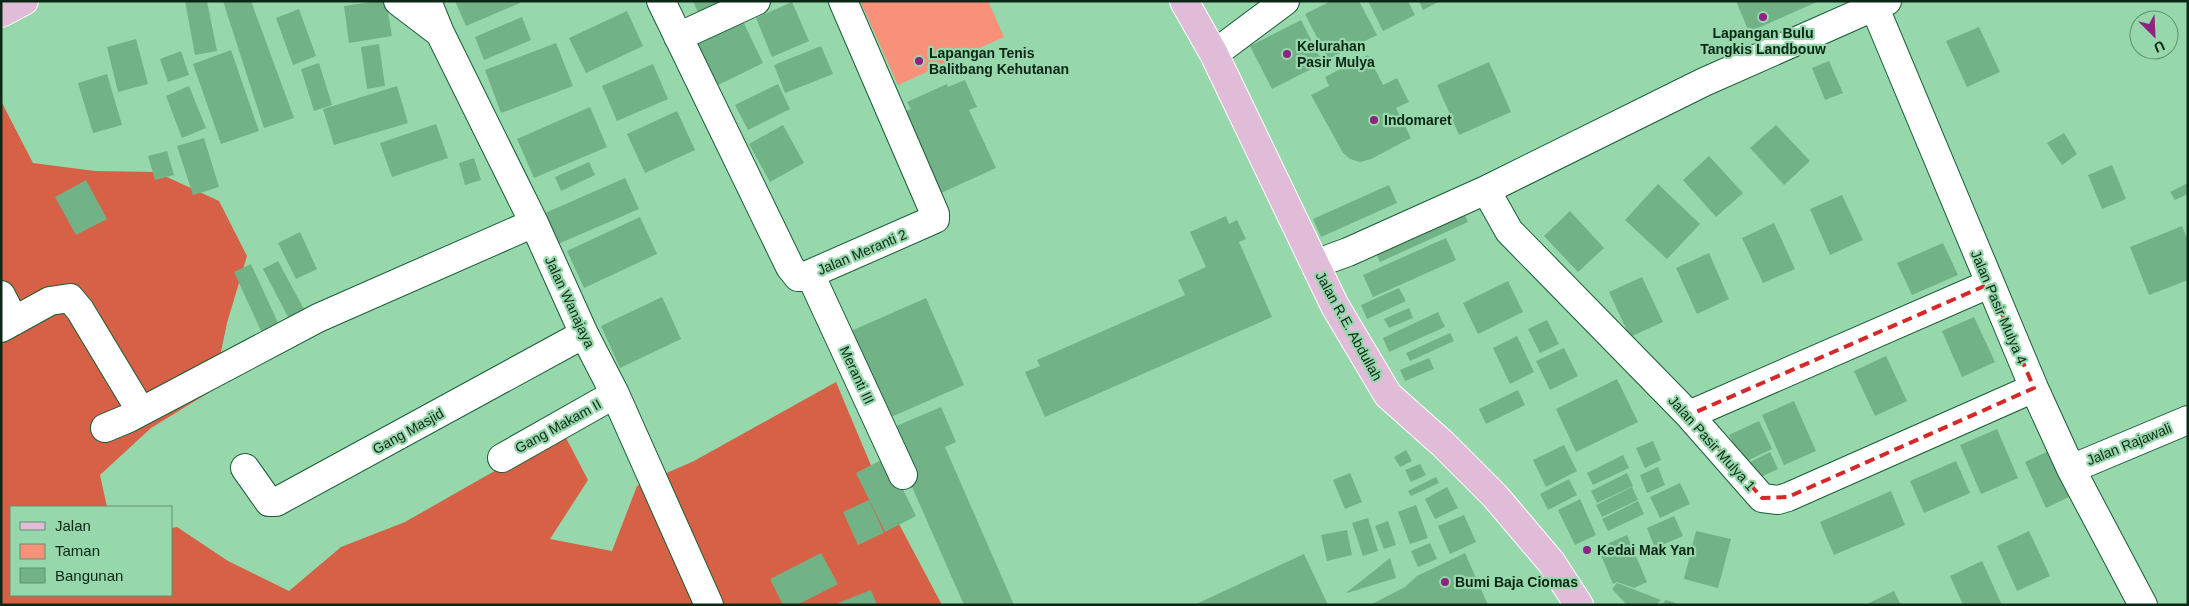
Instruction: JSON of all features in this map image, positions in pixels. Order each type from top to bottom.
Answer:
[{"type":"main road","points":[[1,13],[24,1]]},
{"type":"main road","name":"Jalan R.E. Abdullah","points":[[1184,1],[1214,54],[1335,306],[1388,395],[1443,444],[1495,496],[1551,562],[1579,605]]},
{"type":"street","points":[[398,1],[440,33]]},
{"type":"street","name":"Jalan Wanajaya","points":[[427,1],[440,33],[534,223],[584,334],[615,394],[709,605]]},
{"type":"street","name":"Jalan Meranti 2","points":[[660,1],[790,267],[798,277],[810,274],[935,219],[935,214],[843,1]]},
{"type":"street","points":[[678,37],[756,1]]},
{"type":"street","points":[[1214,54],[1285,1]]},
{"type":"street","points":[[1315,264],[1348,252],[1486,190],[1704,82],[1878,3]]},
{"type":"street","name":"Jalan Pasir Mulya 4","points":[[1878,3],[1989,284],[2034,388],[2071,468],[2138,603]]},
{"type":"street","name":"Jalan Pasir Mulya 1","points":[[1486,190],[1509,231],[1689,415],[1762,498],[1778,500],[2034,388]]},
{"type":"street","points":[[105,428],[129,418],[318,318],[534,223]]},
{"type":"street","name":"Meranti III","points":[[810,274],[903,475]]},
{"type":"street","points":[[1689,415],[1989,284]]},
{"type":"street","points":[[1,296],[8,324],[50,301],[70,298],[80,310],[136,403]]},
{"type":"street","name":"Gang Masjid","points":[[245,468],[269,502],[276,502],[584,334]]},
{"type":"street","name":"Gang Makam II","points":[[502,458],[615,394]]},
{"type":"street","name":"Jalan Rajawali","points":[[2071,468],[2188,420]]},
{"type":"highlighted area","points":[[1989,284],[2034,388],[1788,497],[1762,498],[1689,415],[1976,288]]},
{"type":"green space","name":"Lapangan Tenis Balitbang Kehutanan","points":[[860,1],[988,1],[1004,37],[898,85]]},
{"type":"shaded area","points":[[1,101],[33,163],[95,171],[156,172],[219,201],[247,256],[227,323],[213,390],[151,428],[100,475],[107,506],[10,506],[10,596],[172,596],[172,528],[177,527],[228,561],[289,591],[341,547],[405,522],[512,461],[564,434],[588,480],[550,539],[612,551],[637,486],[694,461],[836,382],[883,494],[942,605],[1,605]]},
{"type":"building","points":[[185,1],[207,1],[217,51],[195,55]]},
{"type":"building","points":[[223,1],[251,1],[294,118],[264,128]]},
{"type":"building","points":[[386,1],[392,36],[349,43],[344,6]]},
{"type":"building","points":[[455,1],[519,1],[520,3],[466,26]]},
{"type":"building","points":[[693,1],[721,1],[723,6],[700,17]]},
{"type":"building","points":[[1331,1],[1359,1],[1377,35],[1328,59],[1305,14]]},
{"type":"building","points":[[1368,1],[1408,1],[1415,15],[1383,31]]},
{"type":"building","points":[[1419,1],[1440,1],[1423,10]]},
{"type":"building","name":"Lapangan Bulu Tangkis Landbouw","points":[[1736,1],[1819,1],[1749,32]]},
{"type":"building","points":[[792,2],[809,41],[772,57],[756,18]]},
{"type":"building","points":[[299,9],[316,56],[293,65],[276,18]]},
{"type":"building","points":[[627,11],[643,46],[586,73],[569,38]]},
{"type":"building","points":[[739,13],[763,63],[714,87],[689,37]]},
{"type":"building","points":[[522,17],[531,40],[484,60],[475,37]]},
{"type":"building","name":"Kelurahan Pasir Mulya","points":[[1301,20],[1323,63],[1272,89],[1250,46]]},
{"type":"building","points":[[1979,27],[2000,72],[1967,87],[1946,41]]},
{"type":"building","points":[[136,39],[148,84],[118,92],[107,47]]},
{"type":"building","points":[[556,43],[573,86],[501,113],[485,70]]},
{"type":"building","points":[[379,44],[385,86],[367,89],[361,47]]},
{"type":"building","points":[[821,46],[833,74],[785,93],[774,65]]},
{"type":"building","points":[[231,50],[259,131],[221,144],[193,64]]},
{"type":"building","points":[[181,51],[189,75],[168,82],[160,59]]},
{"type":"building","points":[[1368,55],[1383,85],[1397,78],[1409,102],[1396,108],[1411,138],[1371,159],[1360,162],[1350,159],[1343,153],[1311,95],[1329,86],[1325,77]]},
{"type":"building","points":[[1829,61],[1843,93],[1825,100],[1812,68]]},
{"type":"building","points":[[1489,62],[1511,112],[1459,135],[1437,85]]},
{"type":"building","points":[[319,63],[332,105],[314,111],[301,69]]},
{"type":"building","points":[[653,64],[668,99],[617,121],[602,86]]},
{"type":"building","points":[[107,74],[122,125],[93,133],[78,83]]},
{"type":"building","points":[[965,80],[977,107],[969,110],[996,168],[941,193],[904,112],[911,109],[907,102],[947,84],[948,87]]},
{"type":"building","points":[[778,84],[790,109],[748,130],[735,105]]},
{"type":"building","points":[[189,86],[206,128],[182,138],[166,96]]},
{"type":"building","points":[[397,86],[408,123],[334,145],[323,109]]},
{"type":"building","points":[[590,107],[607,147],[534,178],[517,139]]},
{"type":"building","points":[[677,111],[695,150],[645,173],[627,134]]},
{"type":"building","points":[[436,124],[448,158],[392,177],[380,143]]},
{"type":"building","points":[[783,125],[804,163],[770,182],[749,144]]},
{"type":"building","points":[[1776,125],[1810,161],[1784,185],[1750,148]]},
{"type":"building","points":[[2064,133],[2077,154],[2062,165],[2047,143]]},
{"type":"building","points":[[204,138],[219,187],[193,195],[177,146]]},
{"type":"building","points":[[167,151],[174,175],[155,180],[148,156]]},
{"type":"building","points":[[1709,156],[1743,193],[1716,217],[1683,180]]},
{"type":"building","points":[[474,158],[481,180],[465,185],[459,163]]},
{"type":"building","points":[[589,162],[595,175],[561,191],[555,177]]},
{"type":"building","points":[[2112,165],[2126,199],[2102,209],[2088,175]]},
{"type":"building","points":[[625,178],[639,209],[558,244],[545,213]]},
{"type":"building","points":[[86,180],[107,219],[76,235],[55,197]]},
{"type":"building","points":[[2188,183],[2188,194],[2175,200],[2170,192]]},
{"type":"building","points":[[1658,184],[1700,224],[1667,259],[1625,220]]},
{"type":"building","points":[[1389,185],[1397,203],[1321,237],[1313,219]]},
{"type":"building","points":[[1842,195],[1863,240],[1830,255],[1810,209]]},
{"type":"building","points":[[1570,211],[1604,248],[1578,272],[1544,236]]},
{"type":"building","points":[[1464,213],[1468,222],[1380,262],[1376,253]]},
{"type":"building","points":[[1226,216],[1229,224],[1237,220],[1246,239],[1239,242],[1272,317],[1045,417],[1025,372],[1040,366],[1037,360],[1185,295],[1178,280],[1206,267],[1190,232]]},
{"type":"building","points":[[640,217],[657,254],[584,288],[567,251]]},
{"type":"building","points":[[1774,223],[1795,269],[1763,283],[1742,238]]},
{"type":"building","points":[[2182,226],[2188,240],[2188,280],[2149,295],[2130,247]]},
{"type":"building","points":[[300,232],[317,269],[296,279],[278,243]]},
{"type":"building","points":[[1446,238],[1456,260],[1373,297],[1363,275]]},
{"type":"building","points":[[1943,243],[1958,275],[1912,295],[1897,263]]},
{"type":"building","points":[[1709,253],[1729,299],[1697,314],[1676,268]]},
{"type":"building","points":[[278,261],[306,313],[290,321],[263,269]]},
{"type":"building","points":[[251,264],[279,325],[262,333],[234,272]]},
{"type":"building","points":[[1642,277],[1663,322],[1630,337],[1609,292]]},
{"type":"building","points":[[1508,281],[1523,312],[1478,334],[1463,303]]},
{"type":"building","points":[[1399,288],[1406,301],[1367,319],[1361,305]]},
{"type":"building","points":[[662,297],[681,339],[620,368],[601,326]]},
{"type":"building","points":[[926,298],[964,385],[889,418],[851,331]]},
{"type":"building","points":[[1409,308],[1413,318],[1389,328],[1384,319]]},
{"type":"building","points":[[1438,312],[1445,327],[1389,352],[1383,338]]},
{"type":"building","points":[[1974,317],[1995,362],[1962,377],[1942,331]]},
{"type":"building","points":[[1547,320],[1559,344],[1540,353],[1528,329]]},
{"type":"building","points":[[1450,333],[1454,341],[1410,361],[1406,353]]},
{"type":"building","points":[[1517,336],[1534,372],[1510,384],[1493,348]]},
{"type":"building","points":[[1564,348],[1578,376],[1550,390],[1536,361]]},
{"type":"building","points":[[1886,356],[1907,401],[1875,416],[1854,371]]},
{"type":"building","points":[[1429,358],[1434,369],[1405,381],[1400,370]]},
{"type":"building","points":[[1617,379],[1638,422],[1576,452],[1556,409]]},
{"type":"building","points":[[1518,390],[1525,405],[1486,424],[1479,409]]},
{"type":"building","points":[[1794,401],[1816,451],[1784,465],[1762,415]]},
{"type":"building","points":[[941,407],[956,442],[945,447],[1014,605],[964,605],[887,430]]},
{"type":"building","points":[[1759,421],[1772,449],[1743,463],[1729,435]]},
{"type":"building","points":[[1997,429],[2018,478],[1981,494],[1960,445]]},
{"type":"building","points":[[1653,441],[1661,460],[1645,468],[1636,448]]},
{"type":"building","points":[[1564,445],[1577,471],[1546,487],[1533,460]]},
{"type":"building","points":[[1406,450],[1412,461],[1400,467],[1394,457]]},
{"type":"building","points":[[2051,450],[2071,496],[2046,508],[2025,462]]},
{"type":"building","points":[[1770,452],[1778,469],[1759,478],[1750,462]]},
{"type":"building","points":[[1623,455],[1629,468],[1593,485],[1587,473]]},
{"type":"building","points":[[887,457],[916,516],[885,532],[856,473]]},
{"type":"building","points":[[1956,461],[1970,493],[1924,513],[1910,481]]},
{"type":"building","points":[[1420,464],[1426,475],[1411,482],[1405,470]]},
{"type":"building","points":[[1658,467],[1665,485],[1647,493],[1640,475]]},
{"type":"building","points":[[1350,473],[1362,502],[1345,509],[1333,480]]},
{"type":"building","points":[[1627,473],[1633,486],[1597,503],[1591,491]]},
{"type":"building","points":[[1436,477],[1439,483],[1411,496],[1408,491]]},
{"type":"building","points":[[1569,479],[1577,495],[1548,510],[1540,494]]},
{"type":"building","points":[[1680,483],[1690,504],[1660,518],[1650,497]]},
{"type":"building","points":[[1447,487],[1458,508],[1435,519],[1425,499]]},
{"type":"building","points":[[1632,487],[1638,500],[1602,517],[1596,505]]},
{"type":"building","points":[[1891,491],[1905,525],[1834,555],[1820,522]]},
{"type":"building","points":[[1580,499],[1596,535],[1575,545],[1558,510]]},
{"type":"building","points":[[869,500],[884,533],[858,545],[843,512]]},
{"type":"building","points":[[1638,501],[1644,514],[1608,531],[1602,519]]},
{"type":"building","points":[[1416,505],[1428,538],[1410,544],[1398,512]]},
{"type":"building","points":[[1464,515],[1476,542],[1450,554],[1438,526]]},
{"type":"building","points":[[1674,516],[1683,536],[1655,548],[1647,528]]},
{"type":"building","points":[[1368,518],[1378,551],[1363,556],[1352,523]]},
{"type":"building","points":[[1388,521],[1396,545],[1384,549],[1375,526]]},
{"type":"building","points":[[1347,530],[1352,555],[1327,561],[1321,535]]},
{"type":"building","points":[[1696,531],[1731,539],[1718,588],[1684,579]]},
{"type":"building","points":[[2029,531],[2050,576],[2017,591],[1997,546]]},
{"type":"building","points":[[1627,535],[1647,582],[1634,588],[1617,582],[1613,584],[1598,548]]},
{"type":"building","points":[[1430,543],[1437,559],[1418,567],[1411,551]]},
{"type":"building","points":[[821,553],[838,584],[797,605],[783,605],[770,579]]},
{"type":"building","name":"Bumi Baja Ciomas","points":[[1465,553],[1488,605],[1370,605],[1405,587],[1417,576]]},
{"type":"building","points":[[1304,554],[1328,605],[1194,605]]},
{"type":"building","points":[[1390,558],[1396,578],[1346,593]]},
{"type":"building","points":[[1982,561],[2002,605],[1963,605],[1950,576]]},
{"type":"building","points":[[1617,583],[1661,600],[1656,605],[1627,605],[1612,589]]},
{"type":"building","points":[[871,590],[877,605],[839,605],[838,603]]},
{"type":"building","points":[[1894,591],[1901,605],[1865,605]]},
{"type":"building","points":[[1666,600],[1679,604],[1679,605],[1661,605]]},
{"type":"place","name":"Lapangan Bulu Tangkis Landbouw","points":[[1763,17]]},
{"type":"place","name":"Kelurahan Pasir Mulya","points":[[1287,54]]},
{"type":"place","name":"Lapangan Tenis Balitbang Kehutanan","points":[[919,61]]},
{"type":"place","name":"Indomaret","points":[[1374,120]]},
{"type":"place","name":"Kedai Mak Yan","points":[[1587,550]]},
{"type":"place","name":"Bumi Baja Ciomas","points":[[1445,582]]}]
